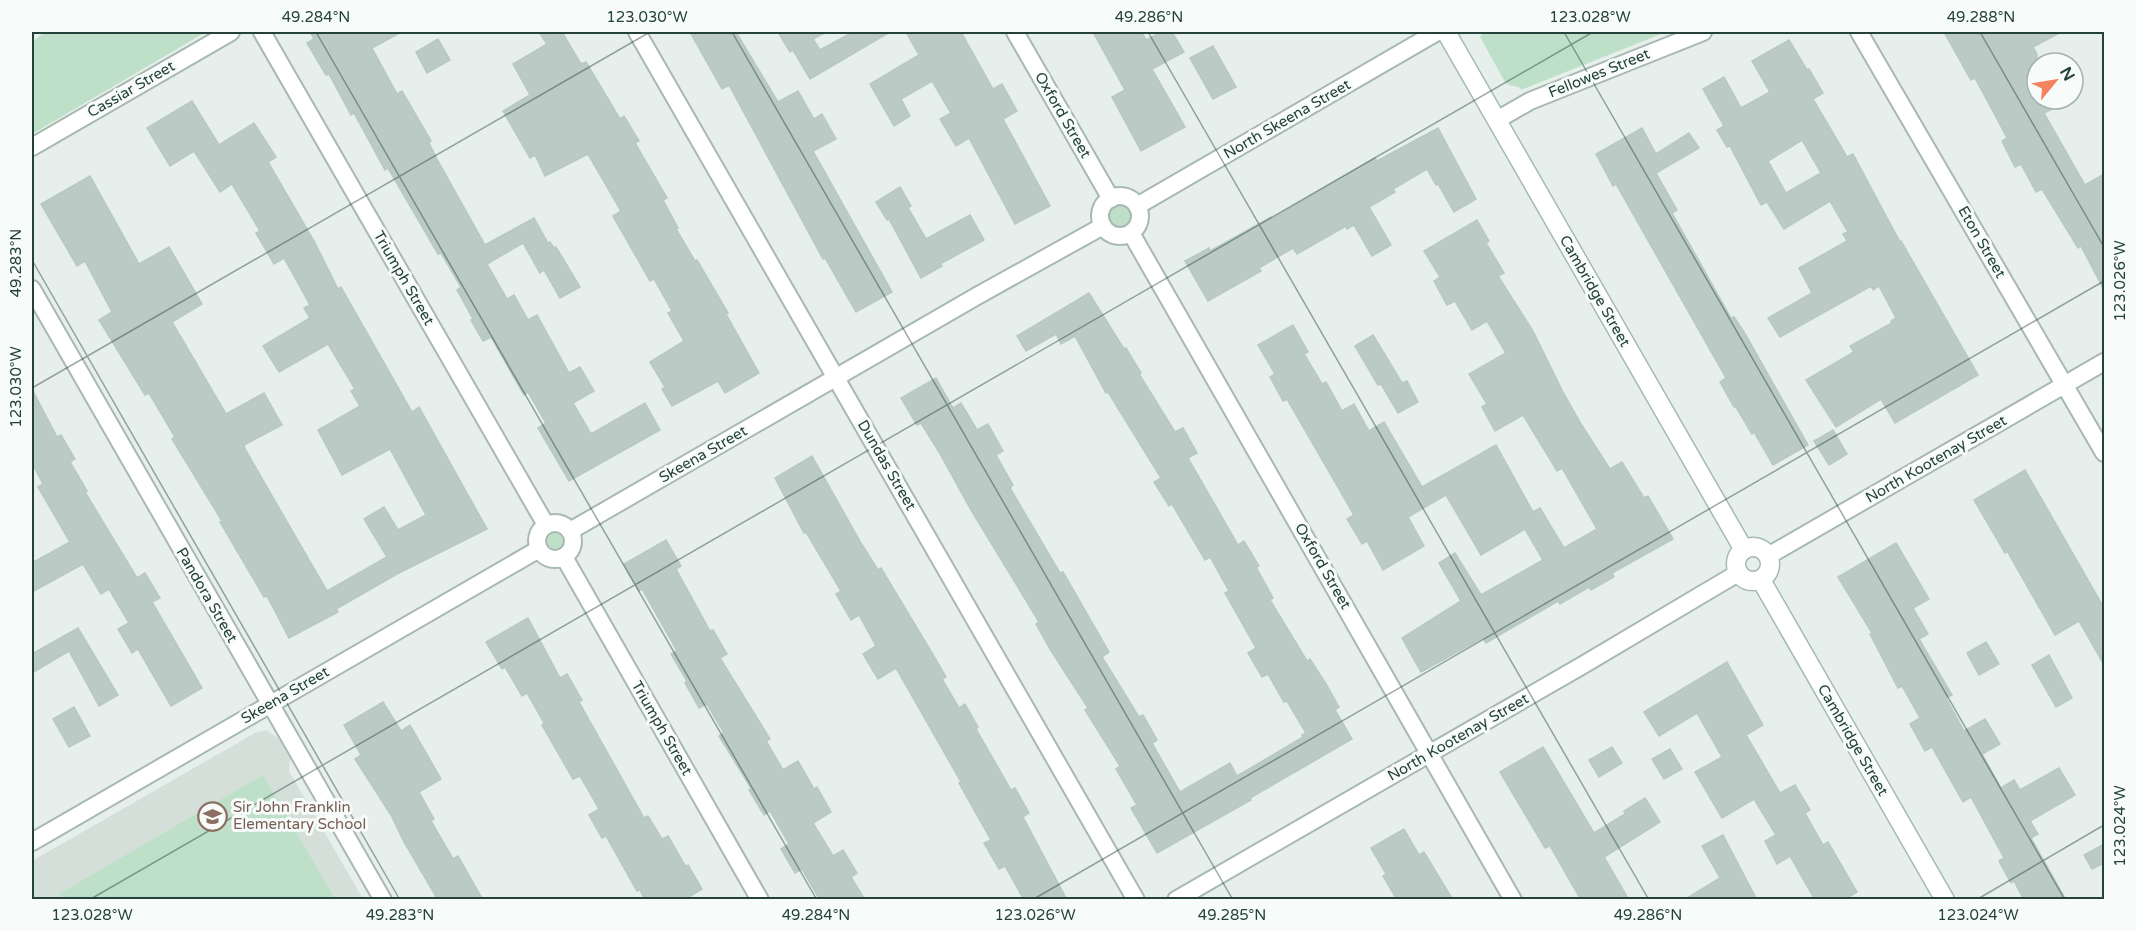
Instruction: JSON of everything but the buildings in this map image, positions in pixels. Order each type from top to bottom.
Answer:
[{"type":"street","name":"Cassiar Street","points":[[32,147],[231,32]]},
{"type":"street","name":"Triumph Street","points":[[262,32],[546,525]]},
{"type":"street","name":"Dundas Street","points":[[637,32],[1136,900]]},
{"type":"street","name":"Oxford Street","points":[[1015,32],[1111,199]]},
{"type":"street","name":"North Skeena Street","points":[[1137,206],[1437,32]]},
{"type":"street","name":"Cambridge Street","points":[[1446,32],[1744,550]]},
{"type":"street","name":"Fellowes Street","points":[[1497,120],[1530,101],[1703,32]]},
{"type":"street","name":"Eton Street","points":[[1859,32],[2104,453]]},
{"type":"street","points":[[1125,197],[1137,206],[1140,221],[1131,232],[1123,236],[1116,235],[1108,232],[1103,226],[1101,212],[1104,205],[1111,199],[1125,197]]},
{"type":"street","points":[[836,377],[1103,226]]},
{"type":"street","name":"Oxford Street","points":[[1131,232],[1513,900]]},
{"type":"street","name":"Pandora Street","points":[[32,289],[383,900]]},
{"type":"street","name":"North Kootenay Street","points":[[1768,556],[2104,362]]},
{"type":"street","name":"Skeena Street","points":[[570,531],[836,377]]},
{"type":"street","points":[[556,523],[567,527],[570,531],[572,548],[564,557],[553,560],[542,554],[537,544],[538,533],[546,525],[556,523]]},
{"type":"street","points":[[1757,548],[1768,556],[1770,569],[1761,580],[1748,581],[1738,573],[1737,560],[1744,550],[1757,548]]},
{"type":"street","name":"Skeena Street","points":[[32,842],[539,549]]},
{"type":"street","name":"Triumph Street","points":[[564,557],[760,900]]},
{"type":"street","name":"North Kootenay Street","points":[[1176,900],[1738,573]]},
{"type":"street","name":"Cambridge Street","points":[[1761,580],[1945,900]]},
{"type":"shaded area","name":"Sir John Franklin Elementary School","points":[[266,730],[278,738],[290,758],[289,771],[363,899],[32,899],[32,861],[255,733]]},
{"type":"green space","points":[[45,32],[206,32],[32,134],[32,42]]},
{"type":"green space","points":[[1484,32],[1666,32],[1521,90],[1505,82],[1480,37]]},
{"type":"green space","points":[[1120,202],[1130,206],[1134,216],[1130,226],[1120,230],[1110,226],[1106,216],[1110,206]]},
{"type":"green space","points":[[556,528],[565,531],[568,540],[565,549],[556,552],[547,549],[544,540],[547,531]]},
{"type":"green space","points":[[263,775],[335,899],[63,899],[59,894]]},
{"type":"place","name":"Sir John Franklin Elementary School","points":[[212,816]]}]
